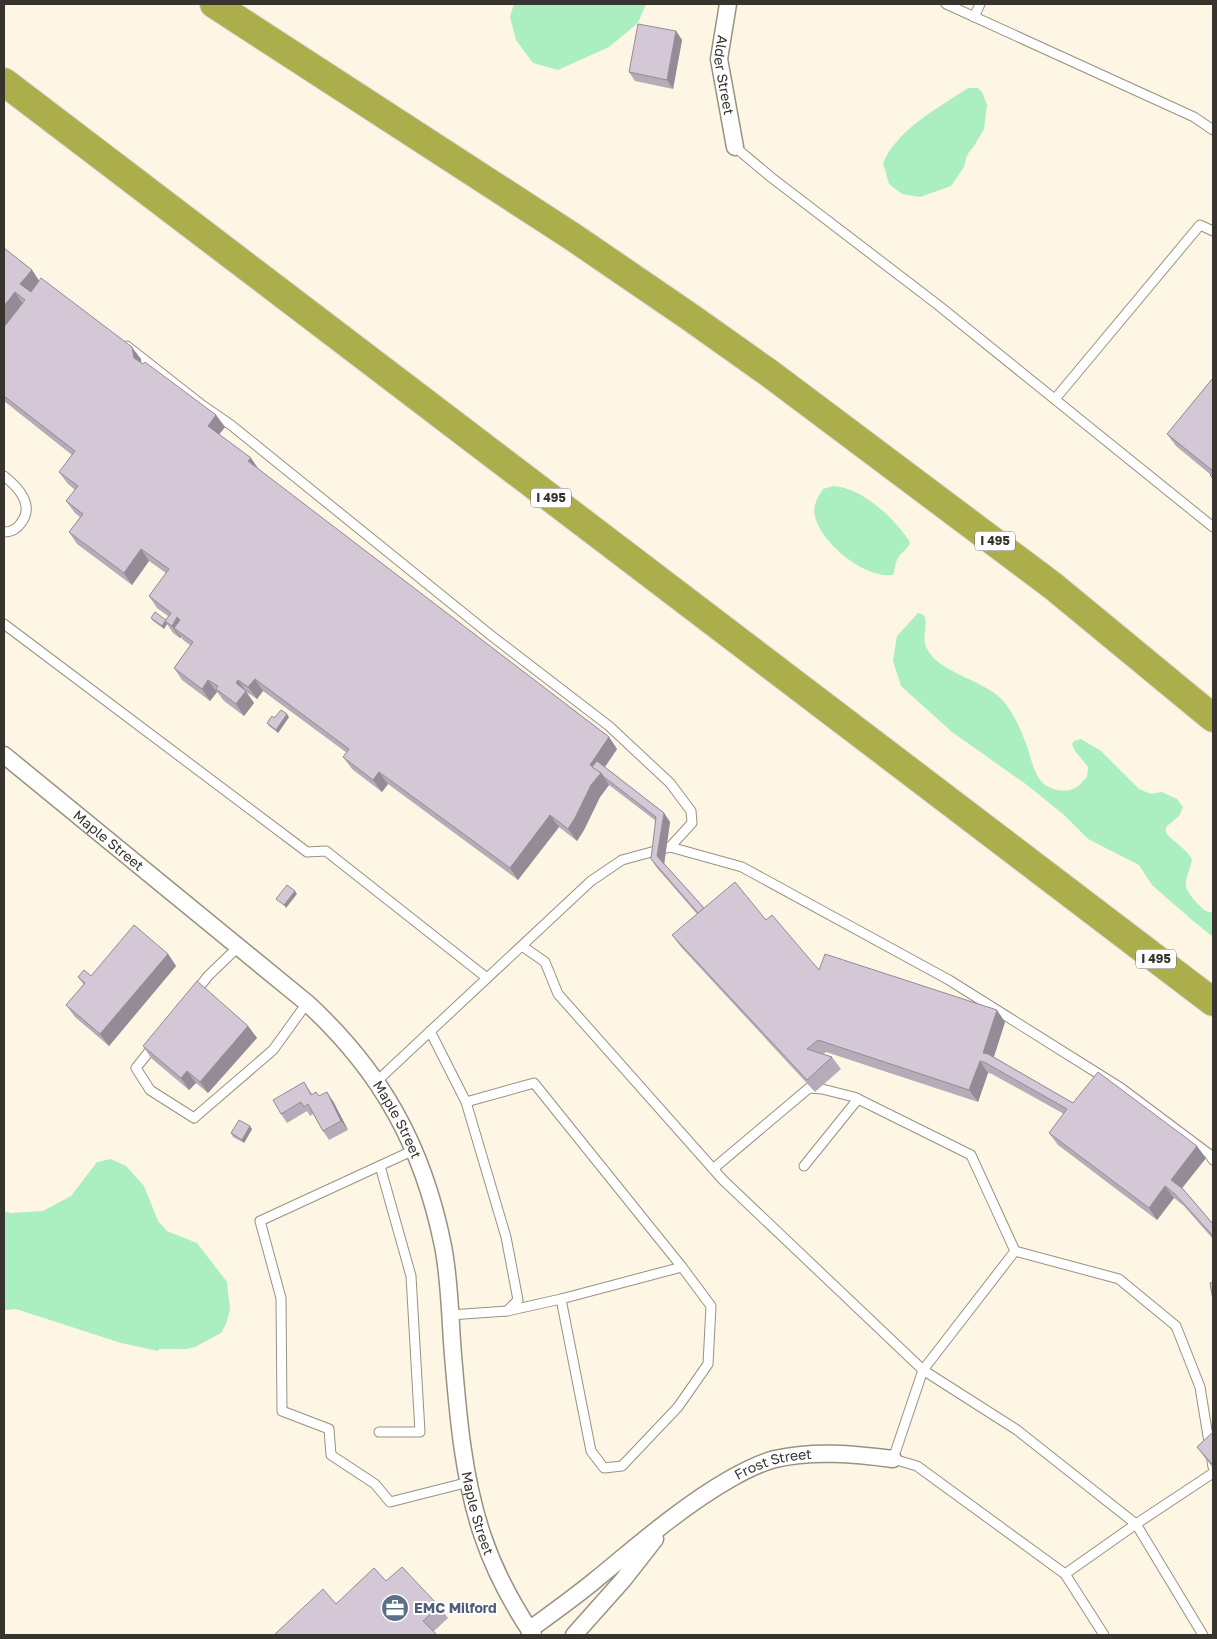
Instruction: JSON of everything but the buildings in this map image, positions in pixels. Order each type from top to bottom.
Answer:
[{"type":"highway","name":"I 495","points":[[214,4],[589,248],[769,373],[1046,581],[1213,718]]},
{"type":"highway","name":"I 495","points":[[4,82],[1213,1002]]},
{"type":"street","name":"Alder Street","points":[[728,4],[719,59],[735,147]]},
{"type":"street","name":"Maple Street","points":[[4,755],[307,1003],[343,1038],[377,1081],[414,1150],[438,1222],[444,1255],[458,1408],[475,1512],[490,1556],[510,1598],[531,1633]]},
{"type":"street","name":"Frost Street","points":[[531,1633],[668,1522],[722,1484],[747,1470],[774,1459],[819,1454],[893,1459]]},
{"type":"street","name":"Frost Street","points":[[574,1635],[623,1580],[668,1522]]},
{"type":"lane","points":[[946,4],[1194,116],[1213,130]]},
{"type":"lane","points":[[974,17],[980,4]]},
{"type":"lane","points":[[735,147],[772,178],[938,305],[1213,527]]},
{"type":"lane","points":[[1055,399],[1200,225],[1213,230]]},
{"type":"lane","points":[[120,342],[136,352],[202,405],[231,425],[493,637],[609,726],[670,783],[691,811],[692,823],[670,848]]},
{"type":"lane","points":[[4,476],[21,492],[27,511],[25,518],[16,529],[4,532]]},
{"type":"lane","points":[[4,624],[307,852],[326,850],[487,978]]},
{"type":"lane","points":[[377,1081],[591,881],[622,860],[670,848],[742,867],[948,980],[1120,1088],[1209,1154],[1213,1160]]},
{"type":"lane","points":[[522,946],[545,962],[558,994],[730,1187],[923,1370],[1017,1430],[1136,1524],[1203,1635]]},
{"type":"lane","points":[[190,999],[208,976],[238,947]]},
{"type":"lane","points":[[160,1037],[136,1068],[150,1090],[194,1118],[272,1050],[307,1003]]},
{"type":"lane","points":[[430,1031],[466,1102],[504,1228],[518,1300],[507,1311]]},
{"type":"lane","points":[[466,1102],[534,1083],[682,1267],[711,1306],[708,1364],[678,1407],[622,1466],[604,1468],[590,1451],[561,1299]]},
{"type":"lane","points":[[713,1169],[809,1088],[822,1089],[858,1099],[971,1155],[1016,1251],[1119,1280],[1176,1326],[1200,1387],[1213,1467]]},
{"type":"lane","points":[[804,1166],[858,1099]]},
{"type":"lane","points":[[414,1150],[260,1221],[280,1298],[282,1411],[328,1429],[331,1455],[375,1484],[390,1502],[469,1482]]},
{"type":"lane","points":[[379,1432],[420,1432],[411,1276],[380,1166]]},
{"type":"lane","points":[[1016,1251],[923,1370],[893,1459],[917,1466],[1065,1574],[1104,1635]]},
{"type":"lane","points":[[450,1315],[507,1311],[561,1299],[682,1267]]},
{"type":"lane","points":[[1065,1574],[1213,1473]]},
{"type":"green space","points":[[514,4],[646,4],[638,23],[609,47],[558,70],[533,63],[516,40],[510,17]]},
{"type":"green space","points":[[968,88],[978,88],[982,92],[987,105],[984,129],[969,152],[964,167],[951,186],[920,197],[902,194],[889,184],[883,163],[890,151],[898,140],[920,120]]},
{"type":"green space","points":[[833,486],[855,492],[866,498],[887,514],[904,533],[910,542],[898,558],[893,575],[882,575],[858,566],[846,558],[826,538],[819,527],[814,509],[823,489]]},
{"type":"green space","points":[[918,613],[925,617],[925,644],[932,656],[951,670],[996,694],[1008,707],[1021,731],[1036,774],[1044,784],[1056,790],[1065,791],[1077,787],[1087,777],[1088,767],[1075,751],[1072,744],[1074,741],[1081,739],[1101,751],[1139,789],[1151,794],[1162,792],[1177,799],[1183,807],[1179,816],[1166,827],[1166,833],[1192,859],[1186,887],[1201,907],[1206,911],[1213,912],[1213,937],[1152,885],[1139,865],[1088,839],[1064,815],[1027,785],[952,732],[901,686],[893,661],[897,636]]},
{"type":"green space","points":[[111,1159],[126,1166],[144,1186],[158,1221],[167,1231],[197,1243],[227,1282],[230,1310],[226,1324],[221,1333],[195,1347],[159,1349],[158,1351],[121,1343],[16,1309],[4,1310],[4,1211],[11,1213],[43,1211],[71,1196],[97,1162]]},
{"type":"place","name":"EMC Milford","points":[[395,1608]]}]
